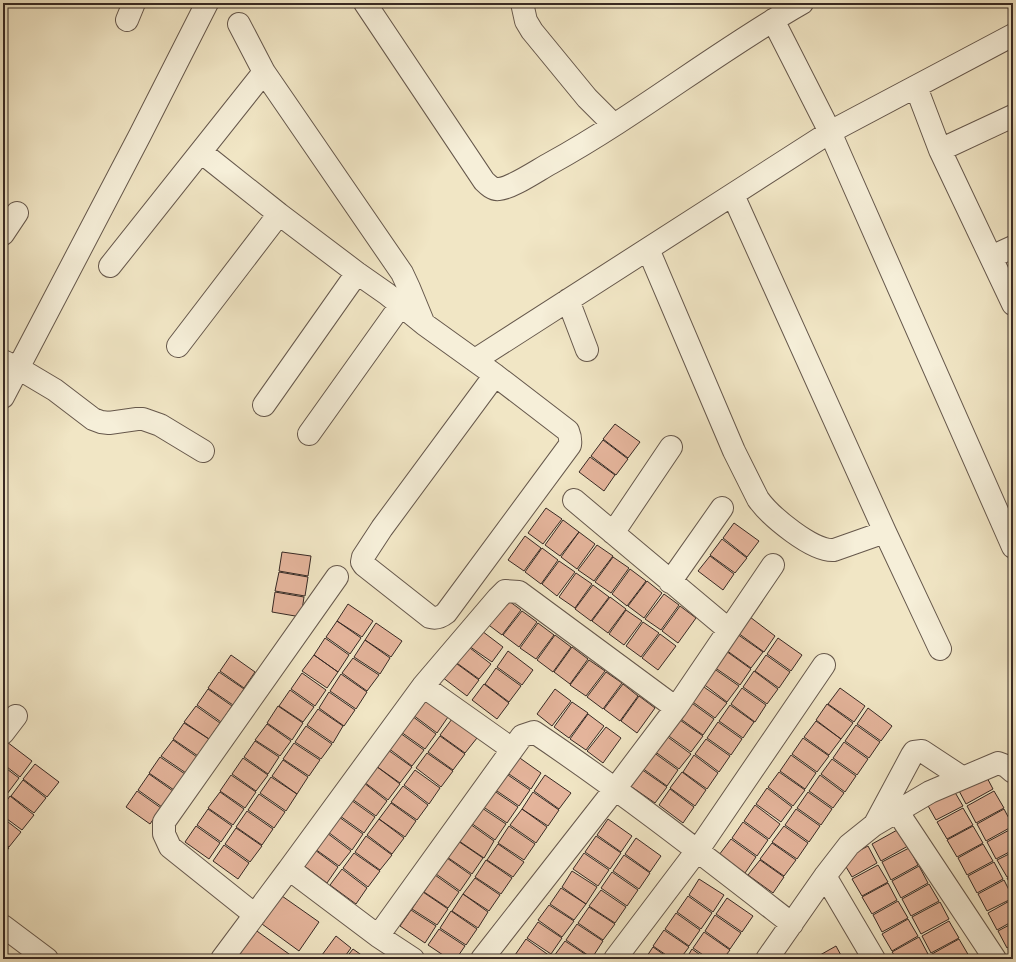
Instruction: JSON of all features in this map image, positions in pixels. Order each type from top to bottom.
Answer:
[{"type":"street","points":[[3,397],[10,364],[140,135],[207,3]]},
{"type":"street","points":[[366,3],[484,181],[492,188],[498,190],[510,186],[571,152],[773,20],[802,3]]},
{"type":"street","points":[[522,3],[526,21],[532,31],[587,98],[614,125]]},
{"type":"street","points":[[773,20],[830,132],[1013,547]]},
{"type":"street","points":[[239,24],[264,72],[402,274],[424,324]]},
{"type":"street","points":[[475,360],[830,132],[1013,35]]},
{"type":"street","points":[[110,266],[264,72]]},
{"type":"street","points":[[916,87],[940,150],[1013,304]]},
{"type":"street","points":[[940,150],[1013,116]]},
{"type":"street","points":[[201,152],[357,274],[387,294],[424,324],[495,374],[568,431],[571,441],[570,445],[446,613],[438,618],[430,617],[364,565],[362,562],[363,558],[382,528],[495,374]]},
{"type":"street","points":[[733,195],[940,649]]},
{"type":"street","points":[[3,234],[17,213]]},
{"type":"street","points":[[178,346],[279,214]]},
{"type":"street","points":[[991,257],[1013,247]]},
{"type":"street","points":[[648,249],[734,451],[763,506],[786,527],[810,543],[823,549],[834,550],[886,532]]},
{"type":"street","points":[[264,405],[357,274]]},
{"type":"street","points":[[568,300],[587,350]]},
{"type":"street","points":[[309,434],[401,305]]},
{"type":"street","points":[[10,364],[54,390],[93,419],[109,423],[143,419],[160,425],[203,451]]},
{"type":"street","points":[[613,533],[671,447]]},
{"type":"street","points":[[574,500],[729,630]]},
{"type":"street","points":[[670,582],[722,508]]},
{"type":"street","points":[[482,959],[615,789],[676,708],[773,565]]},
{"type":"street","points":[[255,915],[170,847],[164,834],[164,822],[336,578]]},
{"type":"street","points":[[222,959],[423,686],[505,591],[518,592],[676,708]]},
{"type":"street","points":[[615,959],[697,850],[824,665]]},
{"type":"street","points":[[423,686],[512,749]]},
{"type":"street","points":[[378,936],[512,749],[522,736],[534,732],[570,756],[697,850],[792,924]]},
{"type":"street","points":[[874,825],[914,752],[922,751],[963,778]]},
{"type":"street","points":[[767,959],[825,876],[849,845],[874,825],[930,792],[998,763],[1006,766],[1013,772]]},
{"type":"street","points":[[897,811],[995,959]]},
{"type":"street","points":[[289,869],[378,936],[413,959]]},
{"type":"street","points":[[825,876],[874,959]]},
{"type":"street","points":[[3,926],[36,956]]},
{"type":"building","points":[[615,424],[640,442],[628,458],[603,439]]},
{"type":"building","points":[[603,440],[628,459],[616,475],[591,456]]},
{"type":"building","points":[[590,457],[615,475],[604,491],[579,472]]},
{"type":"building","points":[[546,508],[562,519],[543,544],[528,533]]},
{"type":"building","points":[[563,520],[579,532],[560,556],[545,545]]},
{"type":"building","points":[[734,523],[759,541],[747,557],[723,538]]},
{"type":"building","points":[[579,532],[595,544],[577,569],[561,557]]},
{"type":"building","points":[[525,536],[541,548],[524,571],[508,560]]},
{"type":"building","points":[[722,539],[747,558],[735,573],[710,555]]},
{"type":"building","points":[[597,545],[613,556],[594,581],[578,570]]},
{"type":"building","points":[[542,548],[558,560],[541,584],[525,572]]},
{"type":"building","points":[[282,552],[311,556],[308,576],[279,571]]},
{"type":"building","points":[[710,556],[734,574],[723,590],[698,571]]},
{"type":"building","points":[[613,557],[629,568],[611,593],[595,582]]},
{"type":"building","points":[[559,561],[575,572],[557,596],[542,584]]},
{"type":"building","points":[[630,569],[646,581],[627,606],[612,594]]},
{"type":"building","points":[[279,572],[308,577],[305,596],[275,591]]},
{"type":"building","points":[[576,573],[592,584],[575,608],[559,597]]},
{"type":"building","points":[[647,581],[662,593],[644,618],[628,606]]},
{"type":"building","points":[[593,585],[609,597],[591,621],[575,609]]},
{"type":"building","points":[[275,592],[304,597],[301,617],[272,612]]},
{"type":"building","points":[[664,594],[679,605],[661,630],[645,619]]},
{"type":"building","points":[[610,597],[626,609],[608,633],[592,621]]},
{"type":"building","points":[[505,598],[521,610],[502,635],[486,623]]},
{"type":"building","points":[[348,604],[373,621],[362,637],[337,621]]},
{"type":"building","points":[[680,606],[696,618],[678,643],[662,631]]},
{"type":"building","points":[[626,610],[642,621],[624,645],[609,634]]},
{"type":"building","points":[[522,611],[537,622],[519,647],[503,635]]},
{"type":"building","points":[[750,617],[775,636],[764,652],[738,633]]},
{"type":"building","points":[[337,621],[361,638],[350,654],[326,637]]},
{"type":"building","points":[[643,622],[659,633],[641,657],[626,646]]},
{"type":"building","points":[[376,623],[402,641],[391,657],[365,640]]},
{"type":"building","points":[[538,623],[554,635],[536,659],[520,648]]},
{"type":"building","points":[[478,628],[503,647],[492,662],[466,644]]},
{"type":"building","points":[[660,634],[676,646],[658,670],[642,658]]},
{"type":"building","points":[[737,634],[763,652],[751,668],[726,650]]},
{"type":"building","points":[[555,635],[571,647],[553,672],[537,660]]},
{"type":"building","points":[[325,638],[349,655],[338,672],[314,655]]},
{"type":"building","points":[[778,638],[802,655],[791,671],[767,654]]},
{"type":"building","points":[[365,640],[390,658],[380,674],[354,657]]},
{"type":"building","points":[[466,645],[491,664],[479,679],[454,661]]},
{"type":"building","points":[[572,647],[588,659],[570,684],[554,672]]},
{"type":"building","points":[[508,651],[533,670],[522,685],[497,667]]},
{"type":"building","points":[[726,651],[751,669],[740,685],[714,667]]},
{"type":"building","points":[[231,655],[255,672],[244,688],[220,671]]},
{"type":"building","points":[[314,655],[338,672],[327,688],[302,671]]},
{"type":"building","points":[[766,655],[790,672],[779,688],[755,671]]},
{"type":"building","points":[[353,658],[379,675],[367,691],[342,673]]},
{"type":"building","points":[[589,660],[605,671],[586,696],[570,685]]},
{"type":"building","points":[[453,661],[479,680],[467,696],[442,677]]},
{"type":"building","points":[[496,668],[521,686],[509,702],[485,684]]},
{"type":"building","points":[[713,668],[739,686],[727,702],[702,683]]},
{"type":"building","points":[[754,671],[778,689],[767,704],[743,687]]},
{"type":"building","points":[[219,672],[244,689],[233,705],[208,688]]},
{"type":"building","points":[[606,672],[622,683],[603,709],[587,697]]},
{"type":"building","points":[[302,673],[326,690],[315,706],[291,689]]},
{"type":"building","points":[[341,674],[367,692],[356,709],[330,691]]},
{"type":"building","points":[[484,684],[509,703],[497,719],[472,700]]},
{"type":"building","points":[[623,684],[638,696],[620,721],[604,709]]},
{"type":"building","points":[[701,685],[727,703],[715,718],[690,700]]},
{"type":"building","points":[[742,688],[766,705],[755,722],[731,704]]},
{"type":"building","points":[[840,688],[865,706],[854,722],[828,704]]},
{"type":"building","points":[[208,689],[232,706],[221,722],[197,705]]},
{"type":"building","points":[[555,689],[571,701],[552,726],[537,714]]},
{"type":"building","points":[[290,690],[314,707],[303,722],[279,706]]},
{"type":"building","points":[[329,692],[355,710],[344,726],[319,708]]},
{"type":"building","points":[[639,696],[655,708],[637,733],[621,721]]},
{"type":"building","points":[[424,699],[448,717],[437,733],[413,715]]},
{"type":"building","points":[[689,701],[714,719],[703,735],[678,717]]},
{"type":"building","points":[[572,702],[588,713],[569,738],[554,727]]},
{"type":"building","points":[[827,704],[853,723],[841,739],[816,720]]},
{"type":"building","points":[[730,705],[754,722],[743,738],[719,721]]},
{"type":"building","points":[[196,706],[220,723],[209,739],[184,722]]},
{"type":"building","points":[[278,706],[303,723],[292,740],[267,723]]},
{"type":"building","points":[[868,708],[892,726],[881,741],[857,724]]},
{"type":"building","points":[[318,709],[343,726],[333,743],[307,725]]},
{"type":"building","points":[[588,714],[604,726],[586,750],[570,739]]},
{"type":"building","points":[[412,716],[436,734],[425,749],[401,732]]},
{"type":"building","points":[[677,718],[703,736],[691,752],[666,734]]},
{"type":"building","points":[[452,719],[477,738],[465,753],[440,735]]},
{"type":"building","points":[[816,721],[841,739],[829,755],[804,737]]},
{"type":"building","points":[[718,722],[742,739],[731,755],[707,738]]},
{"type":"building","points":[[184,723],[209,739],[198,756],[173,739]]},
{"type":"building","points":[[267,724],[291,741],[280,756],[255,740]]},
{"type":"building","points":[[856,725],[880,742],[869,758],[845,741]]},
{"type":"building","points":[[306,726],[332,744],[321,759],[295,742]]},
{"type":"building","points":[[606,727],[621,738],[603,763],[587,751]]},
{"type":"building","points":[[400,733],[424,750],[412,766],[388,748]]},
{"type":"building","points":[[665,735],[691,754],[679,769],[654,751]]},
{"type":"building","points":[[440,736],[465,754],[453,770],[428,752]]},
{"type":"building","points":[[803,738],[829,756],[817,772],[792,754]]},
{"type":"building","points":[[706,739],[730,756],[719,772],[695,754]]},
{"type":"building","points":[[173,740],[197,757],[186,773],[161,756]]},
{"type":"building","points":[[255,741],[279,757],[268,774],[244,757]]},
{"type":"building","points":[[7,742],[32,761],[20,777],[3,764],[3,748]]},
{"type":"building","points":[[844,742],[868,759],[857,775],[833,758]]},
{"type":"building","points":[[294,743],[320,760],[309,776],[283,759]]},
{"type":"building","points":[[388,750],[412,767],[400,783],[376,766]]},
{"type":"building","points":[[653,752],[678,770],[667,786],[642,768]]},
{"type":"building","points":[[427,753],[453,771],[441,787],[416,768]]},
{"type":"building","points":[[694,755],[718,773],[707,789],[683,772]]},
{"type":"building","points":[[791,755],[816,773],[805,789],[780,771]]},
{"type":"building","points":[[517,756],[541,773],[531,789],[506,772]]},
{"type":"building","points":[[160,757],[185,774],[174,790],[149,773]]},
{"type":"building","points":[[243,758],[268,775],[256,791],[232,774]]},
{"type":"building","points":[[832,759],[856,776],[845,792],[821,774]]},
{"type":"building","points":[[283,760],[308,777],[297,794],[272,776]]},
{"type":"building","points":[[35,764],[59,782],[47,797],[23,779]]},
{"type":"building","points":[[3,766],[19,778],[7,794],[3,790]]},
{"type":"building","points":[[376,766],[400,784],[388,800],[364,782]]},
{"type":"building","points":[[641,769],[667,787],[655,803],[629,785]]},
{"type":"building","points":[[415,770],[440,788],[429,804],[404,785]]},
{"type":"building","points":[[682,772],[706,790],[695,806],[670,788]]},
{"type":"building","points":[[779,772],[805,790],[793,806],[768,787]]},
{"type":"building","points":[[984,772],[993,789],[966,804],[957,787]]},
{"type":"building","points":[[505,773],[530,790],[519,806],[494,789]]},
{"type":"building","points":[[149,774],[173,791],[162,807],[138,790]]},
{"type":"building","points":[[231,775],[256,792],[245,808],[220,791]]},
{"type":"building","points":[[545,775],[571,793],[559,809],[534,791]]},
{"type":"building","points":[[820,775],[844,793],[833,808],[809,791]]},
{"type":"building","points":[[271,777],[297,794],[286,811],[260,793]]},
{"type":"building","points":[[23,780],[46,798],[34,813],[11,796]]},
{"type":"building","points":[[364,783],[387,801],[376,816],[352,799]]},
{"type":"building","points":[[403,786],[428,805],[417,820],[391,802]]},
{"type":"building","points":[[767,788],[792,807],[781,822],[756,804]]},
{"type":"building","points":[[670,789],[694,807],[683,823],[659,805]]},
{"type":"building","points":[[953,789],[963,806],[936,820],[927,804]]},
{"type":"building","points":[[493,790],[518,807],[507,823],[482,806]]},
{"type":"building","points":[[137,791],[161,808],[150,824],[126,807]]},
{"type":"building","points":[[994,791],[1004,808],[976,823],[967,806]]},
{"type":"building","points":[[220,792],[244,809],[233,825],[208,808]]},
{"type":"building","points":[[533,792],[559,810],[548,826],[522,809]]},
{"type":"building","points":[[808,792],[832,809],[821,825],[797,808]]},
{"type":"building","points":[[259,794],[285,812],[274,828],[248,810]]},
{"type":"building","points":[[10,796],[34,815],[22,830],[3,816],[3,806]]},
{"type":"building","points":[[351,800],[375,817],[364,833],[340,816]]},
{"type":"building","points":[[391,803],[416,821],[405,837],[379,819]]},
{"type":"building","points":[[755,805],[780,824],[769,839],[744,821]]},
{"type":"building","points":[[482,808],[506,824],[495,840],[471,823]]},
{"type":"building","points":[[963,808],[973,825],[947,839],[937,822]]},
{"type":"building","points":[[208,809],[232,826],[221,842],[197,825]]},
{"type":"building","points":[[522,809],[547,827],[536,843],[510,825]]},
{"type":"building","points":[[796,809],[820,826],[809,842],[785,825]]},
{"type":"building","points":[[1004,809],[1013,826],[986,841],[977,824]]},
{"type":"building","points":[[247,811],[273,829],[262,845],[236,827]]},
{"type":"building","points":[[339,817],[363,834],[352,850],[328,832]]},
{"type":"building","points":[[3,818],[21,832],[9,847],[3,842]]},
{"type":"building","points":[[379,819],[404,838],[392,854],[367,835]]},
{"type":"building","points":[[608,819],[632,836],[621,852],[597,835]]},
{"type":"building","points":[[743,822],[768,840],[757,856],[732,838]]},
{"type":"building","points":[[470,824],[494,841],[484,858],[459,841]]},
{"type":"building","points":[[196,826],[220,843],[209,859],[185,842]]},
{"type":"building","points":[[509,826],[535,844],[524,860],[498,843]]},
{"type":"building","points":[[784,826],[808,843],[797,859],[772,842]]},
{"type":"building","points":[[973,826],[983,843],[957,857],[947,840]]},
{"type":"building","points":[[236,828],[262,846],[250,862],[225,844]]},
{"type":"building","points":[[1013,828],[1013,850],[996,859],[987,842]]},
{"type":"building","points":[[899,829],[908,846],[881,861],[872,844]]},
{"type":"building","points":[[327,833],[351,851],[339,866],[315,849]]},
{"type":"building","points":[[366,836],[392,855],[380,870],[355,852]]},
{"type":"building","points":[[596,836],[621,853],[610,869],[585,852]]},
{"type":"building","points":[[636,838],[661,856],[650,872],[625,854]]},
{"type":"building","points":[[731,839],[756,857],[745,873],[719,855]]},
{"type":"building","points":[[458,841],[483,858],[472,874],[447,857]]},
{"type":"building","points":[[3,843],[9,848],[3,855]]},
{"type":"building","points":[[772,843],[796,860],[784,876],[760,859]]},
{"type":"building","points":[[498,844],[524,862],[513,877],[487,860]]},
{"type":"building","points":[[983,844],[993,861],[967,875],[958,858]]},
{"type":"building","points":[[224,845],[249,863],[238,879],[213,861]]},
{"type":"building","points":[[868,846],[877,863],[852,877],[842,860]]},
{"type":"building","points":[[909,848],[918,865],[891,880],[882,862]]},
{"type":"building","points":[[315,850],[338,867],[327,883],[303,865]]},
{"type":"building","points":[[1013,852],[1013,874],[1007,877],[997,860]]},
{"type":"building","points":[[354,853],[380,871],[368,887],[343,868]]},
{"type":"building","points":[[584,853],[609,870],[598,886],[573,869]]},
{"type":"building","points":[[624,855],[650,873],[639,889],[613,871]]},
{"type":"building","points":[[447,858],[471,875],[460,891],[436,874]]},
{"type":"building","points":[[486,860],[512,878],[501,894],[475,877]]},
{"type":"building","points":[[760,860],[784,877],[773,893],[748,875]]},
{"type":"building","points":[[994,862],[1003,879],[977,893],[968,876]]},
{"type":"building","points":[[878,865],[888,882],[862,896],[852,879]]},
{"type":"building","points":[[919,866],[928,883],[901,898],[892,881]]},
{"type":"building","points":[[342,869],[367,888],[356,904],[330,885]]},
{"type":"building","points":[[572,871],[597,887],[586,904],[562,887]]},
{"type":"building","points":[[612,872],[638,890],[627,906],[601,888]]},
{"type":"building","points":[[435,875],[459,892],[448,908],[424,892]]},
{"type":"building","points":[[1013,875],[1013,889],[1007,878]]},
{"type":"building","points":[[475,878],[500,895],[489,911],[463,894]]},
{"type":"building","points":[[699,879],[724,895],[713,912],[689,895]]},
{"type":"building","points":[[1004,880],[1013,898],[987,911],[978,894]]},
{"type":"building","points":[[888,883],[897,900],[872,914],[862,897]]},
{"type":"building","points":[[929,884],[939,901],[911,916],[902,899]]},
{"type":"building","points":[[561,888],[586,904],[574,920],[550,904]]},
{"type":"building","points":[[601,890],[626,907],[615,923],[589,906]]},
{"type":"building","points":[[423,892],[448,909],[437,925],[412,909]]},
{"type":"building","points":[[463,894],[488,912],[478,928],[452,911]]},
{"type":"building","points":[[282,896],[319,922],[299,951],[262,924]]},
{"type":"building","points":[[688,896],[712,913],[701,929],[677,912]]},
{"type":"building","points":[[727,898],[753,916],[742,932],[716,914]]},
{"type":"building","points":[[1013,899],[1013,921],[997,930],[988,913]]},
{"type":"building","points":[[898,901],[908,918],[882,932],[873,915]]},
{"type":"building","points":[[940,902],[949,919],[921,934],[912,917]]},
{"type":"building","points":[[549,905],[574,921],[562,937],[538,920]]},
{"type":"building","points":[[589,907],[615,924],[603,940],[578,923]]},
{"type":"building","points":[[411,910],[436,926],[425,943],[400,926]]},
{"type":"building","points":[[451,911],[477,929],[466,945],[440,928]]},
{"type":"building","points":[[676,913],[700,930],[689,946],[665,929]]},
{"type":"building","points":[[715,915],[741,933],[730,949],[705,931]]},
{"type":"building","points":[[908,919],[918,936],[892,951],[882,934]]},
{"type":"building","points":[[949,921],[959,938],[931,953],[922,936]]},
{"type":"building","points":[[538,922],[562,938],[551,954],[527,938]]},
{"type":"building","points":[[1013,923],[1013,945],[1007,948],[998,931]]},
{"type":"building","points":[[577,924],[603,941],[592,958],[566,940]]},
{"type":"building","points":[[254,929],[296,959],[248,959],[238,952]]},
{"type":"building","points":[[439,929],[465,946],[456,959],[449,959],[428,945]]},
{"type":"building","points":[[664,930],[689,947],[680,959],[672,959],[653,946]]},
{"type":"building","points":[[704,932],[730,950],[723,959],[709,959],[693,948]]},
{"type":"building","points":[[336,936],[351,948],[343,959],[319,959]]},
{"type":"building","points":[[919,937],[928,954],[920,959],[897,959],[892,952]]},
{"type":"building","points":[[526,939],[550,956],[548,959],[521,959],[515,955]]},
{"type":"building","points":[[959,939],[969,956],[963,959],[935,959],[932,954]]},
{"type":"building","points":[[565,941],[591,959],[558,959],[554,956]]},
{"type":"building","points":[[836,946],[843,959],[813,959]]},
{"type":"building","points":[[1013,946],[1013,959],[1008,949]]},
{"type":"building","points":[[653,947],[670,959],[645,959]]},
{"type":"building","points":[[353,949],[367,959],[345,959]]},
{"type":"building","points":[[692,949],[706,959],[686,959]]}]
